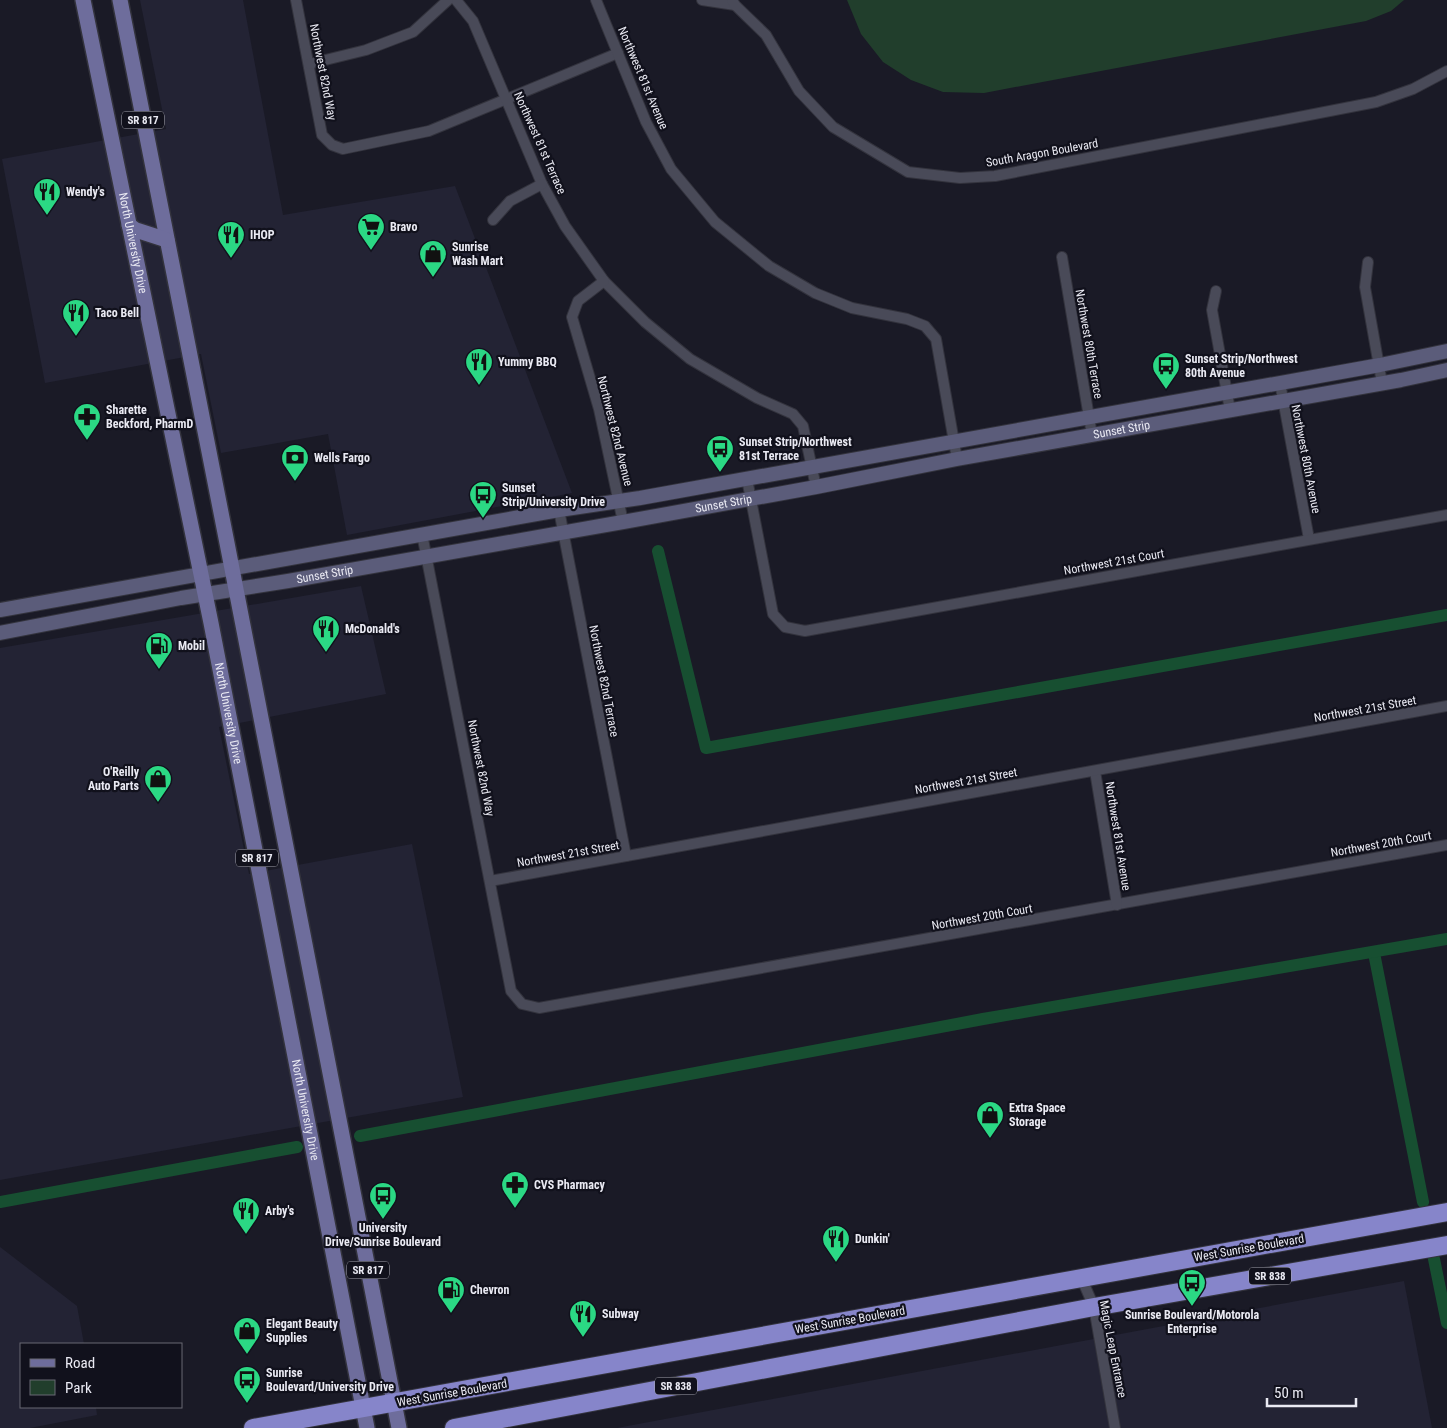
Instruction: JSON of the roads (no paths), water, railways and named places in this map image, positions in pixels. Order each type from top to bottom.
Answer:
[{"type":"highway","name":"West Sunrise Boulevard","points":[[254,1428],[1447,1212]]},
{"type":"highway","name":"SR 838","points":[[454,1428],[1094,1307],[1447,1245]]},
{"type":"main road","name":"North University Drive","points":[[83,0],[205,594],[367,1428]]},
{"type":"main road","name":"SR 817","points":[[120,0],[399,1428]]},
{"type":"main road","points":[[129,225],[136,230],[167,240]]},
{"type":"street","name":"Northwest 82nd Way","points":[[296,0],[322,135],[332,145],[343,149],[429,131],[507,100]]},
{"type":"street","points":[[309,64],[366,50],[413,32],[448,0]]},
{"type":"street","name":"Northwest 81st Terrace","points":[[456,0],[473,21],[542,184],[565,226],[604,281],[645,322],[690,359],[757,398],[793,414],[804,426],[816,487]]},
{"type":"street","name":"Northwest 81st Avenue","points":[[596,0],[646,122],[671,169],[715,222],[769,266],[814,293],[852,308],[907,319],[925,326],[936,339],[958,459]]},
{"type":"street","name":"South Aragon Boulevard","points":[[702,1],[733,2],[766,35],[799,91],[833,127],[908,172],[960,178],[995,176],[1376,102],[1413,89],[1447,71]]},
{"type":"street","points":[[507,100],[618,53]]},
{"type":"street","points":[[493,220],[510,200],[542,184]]},
{"type":"street","name":"Northwest 80th Terrace","points":[[1062,257],[1092,435]]},
{"type":"street","points":[[1368,262],[1365,287],[1382,383]]},
{"type":"street","name":"Northwest 82nd Avenue","points":[[604,281],[578,301],[572,317],[599,409],[623,522]]},
{"type":"street","points":[[1216,291],[1212,310],[1230,410]]},
{"type":"street","name":"Sunset Strip","points":[[0,610],[1380,366],[1447,351]]},
{"type":"street","name":"Sunset Strip","points":[[0,633],[205,594],[426,557],[750,499],[1447,370]]},
{"type":"street","name":"Northwest 80th Avenue","points":[[1280,383],[1309,539]]},
{"type":"street","points":[[747,479],[750,499]]},
{"type":"street","name":"Northwest 21st Court","points":[[750,499],[773,614],[785,627],[806,631],[1447,515]]},
{"type":"street","name":"Northwest 82nd Terrace","points":[[559,510],[626,856]]},
{"type":"street","name":"Northwest 82nd Way","points":[[422,534],[511,991],[522,1004]]},
{"type":"street","name":"Northwest 21st Street","points":[[490,881],[1447,706]]},
{"type":"street","name":"Northwest 81st Avenue","points":[[1095,771],[1117,905]]},
{"type":"street","name":"Northwest 20th Court","points":[[522,1004],[539,1008],[1447,845]]},
{"type":"street","name":"Magic Leap Entrance","points":[[1081,1277],[1094,1307],[1115,1428]]},
{"type":"waterway","points":[[658,551],[706,748],[1447,615]]},
{"type":"waterway","points":[[360,1136],[983,1019],[1447,939]]},
{"type":"waterway","points":[[1374,953],[1423,1202]]},
{"type":"waterway","points":[[0,1202],[297,1147]]},
{"type":"waterway","points":[[1434,1259],[1447,1323]]},
{"type":"place","name":"Wendy's","points":[[47,216]]},
{"type":"place","name":"Bravo","points":[[371,251]]},
{"type":"place","name":"IHOP","points":[[231,259]]},
{"type":"place","name":"Sunrise Wash Mart","points":[[433,278]]},
{"type":"place","name":"Taco Bell","points":[[76,337]]},
{"type":"place","name":"Yummy BBQ","points":[[479,386]]},
{"type":"place","name":"Sunset Strip/Northwest 80th Avenue","points":[[1166,390]]},
{"type":"place","name":"Sharette Beckford, PharmD","points":[[87,441]]},
{"type":"place","name":"Sunset Strip/Northwest 81st Terrace","points":[[720,473]]},
{"type":"place","name":"Wells Fargo","points":[[295,482]]},
{"type":"place","name":"Sunset Strip/University Drive","points":[[483,519]]},
{"type":"place","name":"McDonald's","points":[[326,653]]},
{"type":"place","name":"Mobil","points":[[159,670]]},
{"type":"place","name":"O'Reilly Auto Parts","points":[[158,803]]},
{"type":"place","name":"Extra Space Storage","points":[[990,1139]]},
{"type":"place","name":"CVS Pharmacy","points":[[515,1209]]},
{"type":"place","name":"University Drive/Sunrise Boulevard","points":[[383,1220]]},
{"type":"place","name":"Arby's","points":[[246,1235]]},
{"type":"place","name":"Dunkin'","points":[[836,1263]]},
{"type":"place","name":"Sunrise Boulevard/Motorola Enterprise","points":[[1192,1307]]},
{"type":"place","name":"Chevron","points":[[451,1314]]},
{"type":"place","name":"Subway","points":[[583,1338]]},
{"type":"place","name":"Elegant Beauty Supplies","points":[[247,1355]]},
{"type":"place","name":"Sunrise Boulevard/University Drive","points":[[247,1404]]}]
